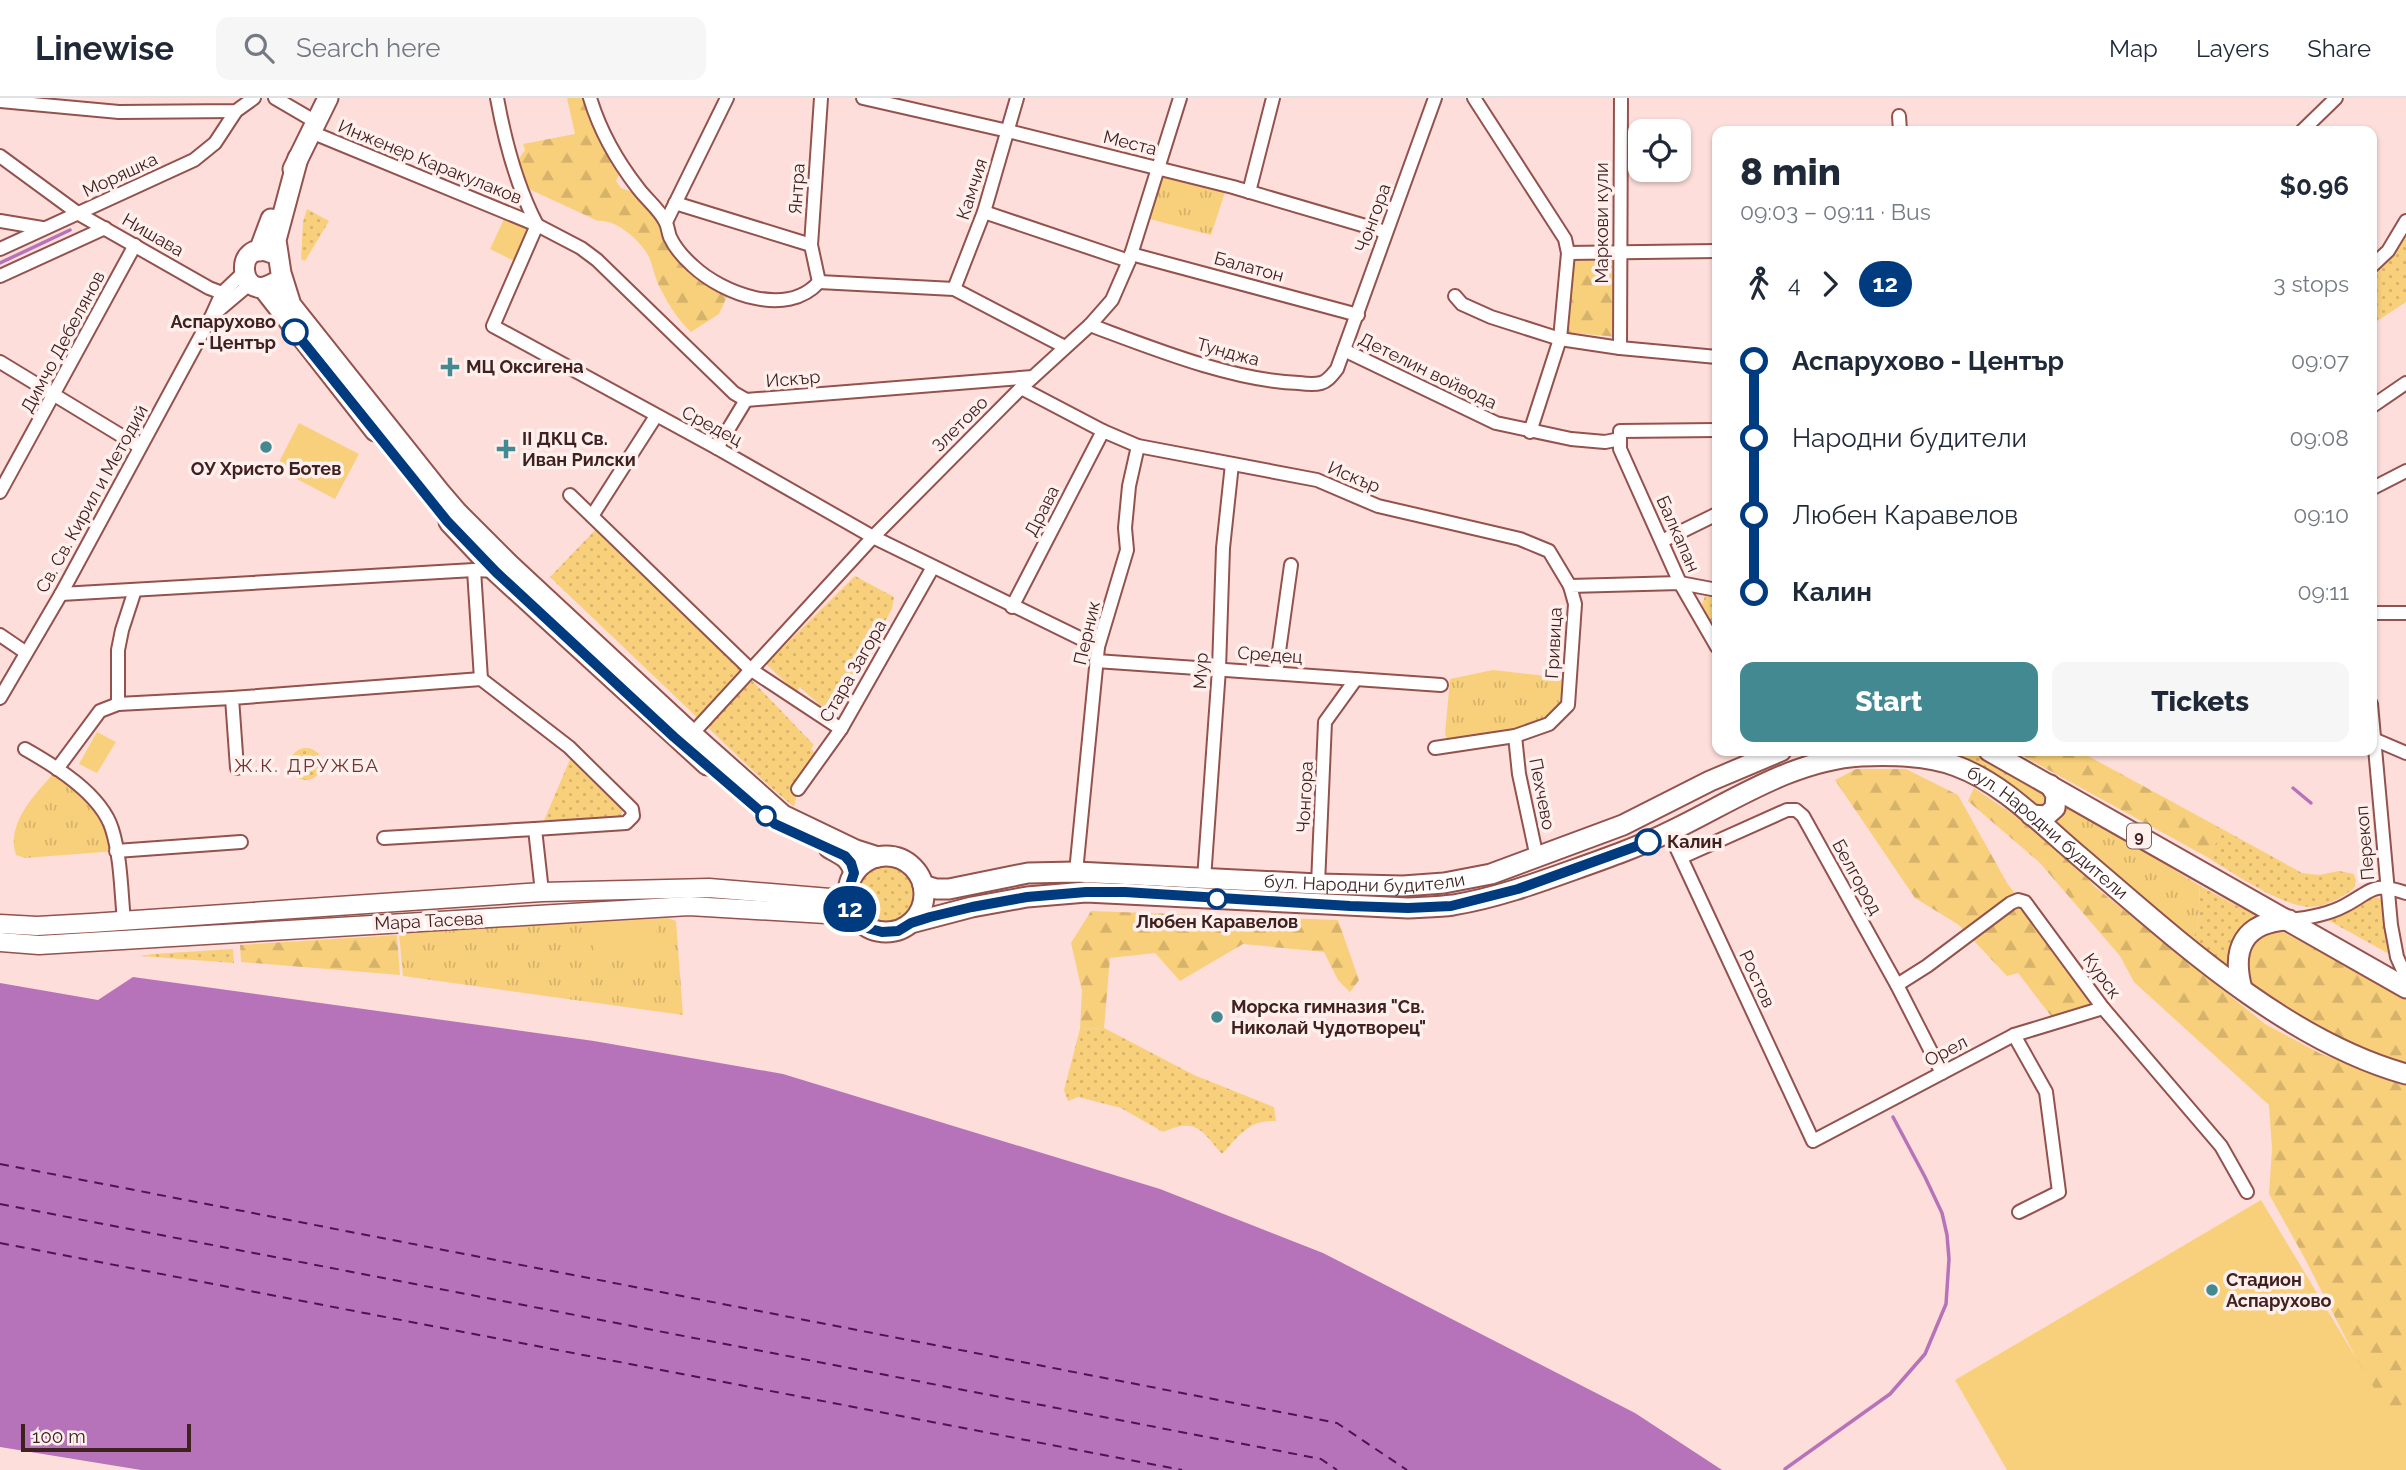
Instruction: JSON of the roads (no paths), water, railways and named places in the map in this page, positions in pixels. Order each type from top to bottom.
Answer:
[{"type":"main road","points":[[259,251],[298,158],[328,98]]},
{"type":"main road","points":[[253,282],[276,282],[279,266],[270,252],[259,251],[246,260],[253,282],[447,521],[502,568],[692,734],[783,815],[856,850],[906,862],[917,872],[923,885],[922,906],[911,923],[898,931],[882,932],[867,928],[858,920],[851,910],[851,863],[845,856],[775,824],[674,737],[502,568],[353,384],[291,305],[279,266],[276,240],[278,228],[298,158]]},
{"type":"main road","name":"бул. Народни будители","points":[[923,885],[948,889],[1028,873],[1076,872],[1318,884],[1403,886],[1444,883],[1491,874],[1623,825],[1710,781],[1770,756]]},
{"type":"main road","name":"бул. Народни будители","points":[[911,923],[959,910],[1027,897],[1086,892],[1396,907],[1451,906],[1518,889],[1610,856],[1669,832],[1791,772],[1818,762],[1857,756],[1912,757],[1956,765],[1992,785],[2242,989],[2285,1019],[2331,1044],[2369,1062],[2406,1074]]},
{"type":"main road","name":"бул. Народни будители","points":[[1998,756],[2406,988]]},
{"type":"main road","points":[[2031,815],[2046,816],[2054,808],[2056,795],[2050,785]]},
{"type":"main road","points":[[851,882],[864,863],[877,857]]},
{"type":"main road","name":"Мара Тасева","points":[[0,923],[37,926],[542,892],[709,888],[830,898],[839,897],[851,882]]},
{"type":"main road","name":"Мара Тасева","points":[[0,942],[39,945],[689,906],[826,914],[858,920]]},
{"type":"main road","points":[[2242,989],[2237,961],[2244,940],[2259,925],[2289,920]]},
{"type":"street","points":[[0,101],[119,113],[236,111],[254,98]]},
{"type":"street","name":"Инженер Каракулаков","points":[[275,98],[313,127],[537,225]]},
{"type":"street","points":[[497,98],[509,154],[523,198],[537,225]]},
{"type":"street","points":[[590,98],[596,116],[624,170],[666,222],[669,236],[678,250],[694,268],[717,283],[740,294],[772,300],[785,300],[811,292],[819,282],[954,289],[1065,347]]},
{"type":"street","points":[[666,222],[727,98]]},
{"type":"street","name":"Янтра","points":[[819,282],[811,245],[821,98]]},
{"type":"street","name":"Места","points":[[863,98],[1157,168],[1386,232]]},
{"type":"street","name":"Камчия","points":[[954,289],[984,212],[1017,98]]},
{"type":"street","name":"Злетово","points":[[692,734],[873,537],[1021,387],[1090,325],[1112,300],[1130,257],[1180,98]]},
{"type":"street","points":[[1249,192],[1273,98]]},
{"type":"street","name":"Чонгора","points":[[1344,350],[1435,98]]},
{"type":"street","points":[[1474,98],[1565,239],[1568,253],[1560,339],[1530,432]]},
{"type":"street","name":"Маркови кули","points":[[1620,98],[1620,348]]},
{"type":"street","points":[[2307,126],[2336,98]]},
{"type":"street","name":"Моряшка","points":[[0,249],[206,152],[236,111]]},
{"type":"street","points":[[1899,116],[1900,126]]},
{"type":"street","name":"Нишава","points":[[0,156],[79,214],[222,293]]},
{"type":"street","points":[[675,203],[811,245]]},
{"type":"street","name":"Балатон","points":[[984,212],[1130,257],[1357,315]]},
{"type":"street","points":[[0,221],[43,228]]},
{"type":"street","points":[[2377,261],[2388,251],[2406,221]]},
{"type":"street","name":"Искър","points":[[537,225],[581,248],[597,260],[734,393],[746,400],[1033,377]]},
{"type":"street","name":"Средец","points":[[537,225],[493,326],[873,537],[1012,607],[1097,654],[1219,669],[1441,685]]},
{"type":"street","points":[[0,276],[105,228]]},
{"type":"street","name":"Димчо Дебелянов","points":[[0,492],[135,245]]},
{"type":"street","points":[[1568,253],[1712,251]]},
{"type":"street","name":"Св. Св. Кирил и Методий","points":[[0,698],[61,594],[222,293],[253,282]]},
{"type":"street","name":"Св. Св. Кирил и Методий","points":[[212,315],[253,282]]},
{"type":"street","points":[[1455,296],[1462,304],[1491,317],[1560,339],[1712,357]]},
{"type":"street","name":"Тунджа","points":[[1090,325],[1153,349],[1245,376],[1285,383],[1322,383],[1337,369],[1344,350]]},
{"type":"street","name":"Детелин войвода","points":[[1344,350],[1476,415],[1530,432],[1594,441],[1620,435],[1712,430]]},
{"type":"street","points":[[0,362],[140,447]]},
{"type":"street","points":[[2377,403],[2406,383]]},
{"type":"street","name":"Искър","points":[[1021,387],[1103,431],[1138,446],[1317,480],[1378,506],[1520,539],[1549,551],[1570,586]]},
{"type":"street","points":[[717,448],[746,400]]},
{"type":"street","points":[[592,516],[656,416]]},
{"type":"street","name":"Драва","points":[[1012,607],[1103,431]]},
{"type":"street","name":"Балкапан","points":[[1620,435],[1620,449],[1681,583],[1712,638]]},
{"type":"street","name":"Перник","points":[[1076,872],[1097,654],[1128,550],[1125,528],[1129,486],[1138,446]]},
{"type":"street","name":"Мур","points":[[1204,879],[1219,669],[1223,548],[1232,464]]},
{"type":"street","points":[[2377,486],[2406,471]]},
{"type":"street","points":[[570,495],[750,669],[841,729]]},
{"type":"street","points":[[1662,541],[1712,516]]},
{"type":"street","points":[[1276,673],[1291,565]]},
{"type":"street","name":"Стара Загора","points":[[798,789],[841,729],[933,567]]},
{"type":"street","points":[[61,594],[502,568]]},
{"type":"street","points":[[474,570],[481,679]]},
{"type":"street","name":"Гривица","points":[[1435,748],[1515,736],[1549,724],[1569,705],[1575,604],[1570,586],[1681,583],[1712,589]]},
{"type":"street","points":[[118,704],[118,650],[135,590]]},
{"type":"street","points":[[2377,613],[2406,613]]},
{"type":"street","points":[[0,635],[25,652]]},
{"type":"street","points":[[57,769],[100,711],[118,704],[481,679],[569,747],[630,806],[633,813],[626,823],[384,838]]},
{"type":"street","name":"Чонгора","points":[[1318,884],[1325,722],[1356,679]]},
{"type":"street","points":[[232,698],[237,768]]},
{"type":"street","name":"Пехчево","points":[[1515,736],[1519,774],[1537,858]]},
{"type":"street","points":[[2377,741],[2406,753]]},
{"type":"street","points":[[25,749],[57,769],[99,805],[112,827],[124,921]]},
{"type":"street","name":"Перекоп","points":[[2375,756],[2394,944],[2406,977]]},
{"type":"street","name":"Белгород","points":[[1682,857],[1787,810],[1797,810],[1803,816],[1897,985],[1942,1073]]},
{"type":"street","points":[[535,829],[542,892]]},
{"type":"street","name":"Ростов","points":[[1669,832],[1813,1141]]},
{"type":"street","points":[[116,851],[242,842]]},
{"type":"street","points":[[2289,920],[2314,917],[2331,911],[2373,888],[2386,886],[2406,893]]},
{"type":"street","name":"Курск","points":[[1897,985],[1927,966],[2011,902],[2022,900],[2103,1008],[2221,1146],[2247,1192]]},
{"type":"street","name":"Орел","points":[[1813,1141],[2014,1035],[2103,1008]]},
{"type":"street","points":[[2014,1035],[2046,1092],[2059,1192],[2019,1212]]},
{"type":"waterway","points":[[0,263],[70,230]]},
{"type":"waterway","points":[[2293,788],[2311,803]]},
{"type":"waterway","points":[[1785,1469],[1890,1394],[1925,1354],[1946,1304],[1949,1259],[1942,1213],[1893,1117]]},
{"type":"place","name":"Аспарухово - Център","points":[[295,332]]},
{"type":"place","name":"МЦ Оксигена","points":[[450,367]]},
{"type":"place","name":"ОУ Христо Ботев","points":[[266,447]]},
{"type":"place","name":"II ДКЦ Св. Иван Рилски","points":[[506,449]]},
{"type":"place","name":"Калин","points":[[1648,842]]},
{"type":"place","name":"Любен Каравелов","points":[[1217,899]]},
{"type":"place","name":"Морска гимназия \"Св. Николай Чудотворец\"","points":[[1217,1017]]},
{"type":"place","name":"Стадион Аспарухово","points":[[2212,1290]]},
{"type":"district","name":"Ж.К. ДРУЖБА","points":[[307,765]]}]
